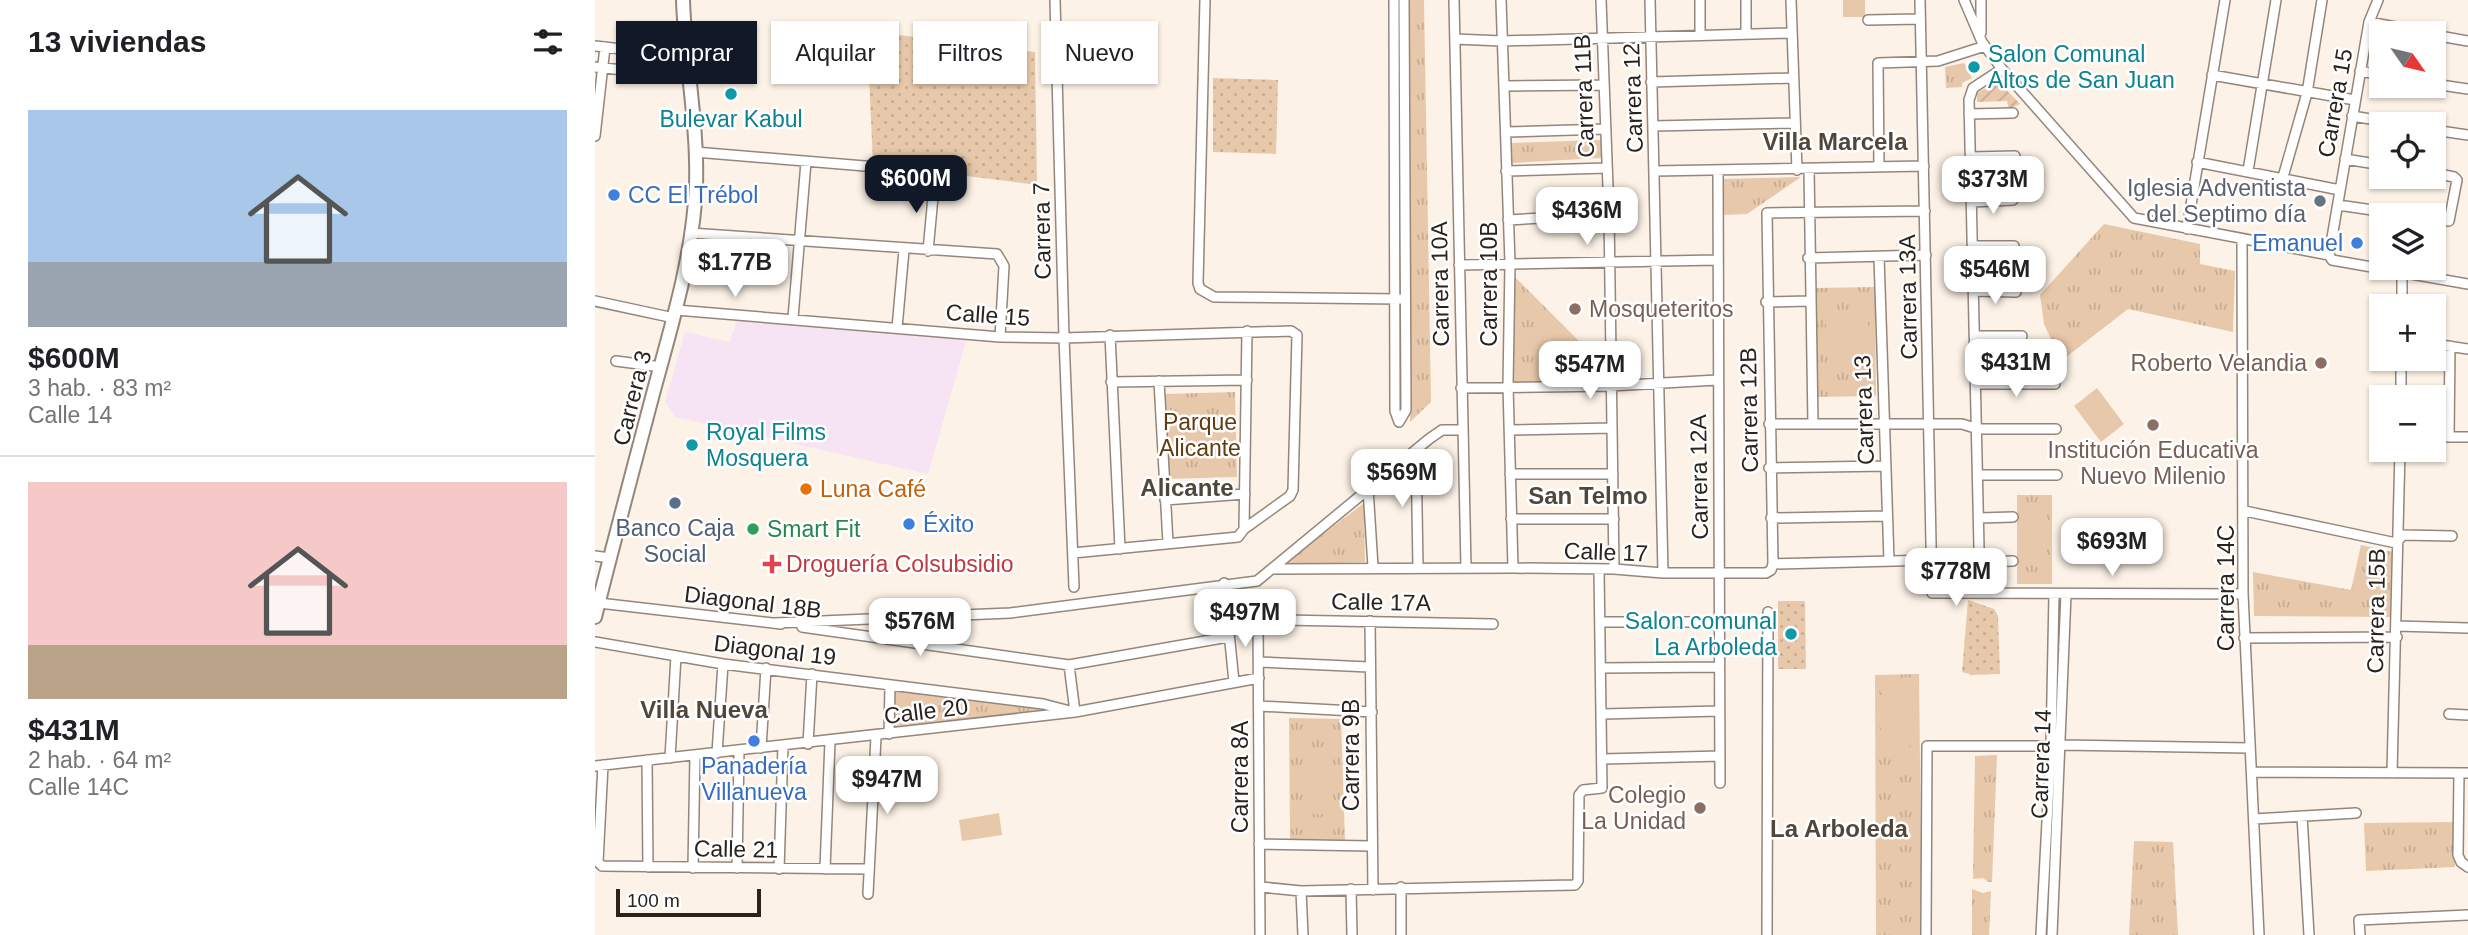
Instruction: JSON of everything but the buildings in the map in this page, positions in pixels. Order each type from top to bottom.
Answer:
[{"type":"main road","name":"Carrera 3","points":[[683,0],[684,21]]},
{"type":"main road","name":"Carrera 3","points":[[595,617],[675,314],[690,233],[695,188],[695,152],[688,84]]},
{"type":"street","name":"Carrera 7","points":[[1055,0],[1063,338],[1074,587]]},
{"type":"street","points":[[1205,0],[1198,271],[1200,289],[1214,297],[1401,299]]},
{"type":"street","points":[[1395,0],[1401,299],[1406,410],[1399,422],[1395,411],[1401,299],[1404,0]]},
{"type":"street","name":"Carrera 10A","points":[[1454,0],[1466,568]]},
{"type":"street","name":"Carrera 10B","points":[[1501,0],[1510,263],[1508,386],[1513,568]]},
{"type":"street","name":"Carrera 11B","points":[[1601,0],[1608,214],[1614,569]]},
{"type":"street","name":"Carrera 12","points":[[1650,0],[1663,573]]},
{"type":"street","points":[[1700,0],[1700,33]]},
{"type":"street","points":[[1746,33],[1747,0]]},
{"type":"street","points":[[1791,0],[1793,123],[1797,170]]},
{"type":"street","name":"Carrera 13A","points":[[1920,0],[1932,593],[1980,593]]},
{"type":"street","points":[[1964,0],[1983,44],[2002,69],[2134,218],[2329,256],[2332,260],[2369,268]]},
{"type":"street","points":[[1981,0],[1979,16],[1983,44]]},
{"type":"street","points":[[2187,229],[2225,0]]},
{"type":"street","points":[[2248,171],[2276,0]]},
{"type":"street","points":[[2283,177],[2307,93],[2322,0]]},
{"type":"street","name":"Carrera 15","points":[[2369,21],[2378,0]]},
{"type":"street","points":[[1868,20],[1920,19]]},
{"type":"street","name":"Carrera 15","points":[[2329,256],[2369,22]]},
{"type":"street","points":[[1455,39],[1502,41],[1700,33],[1791,33]]},
{"type":"street","points":[[2447,37],[2468,41]]},
{"type":"street","points":[[1879,167],[1878,63],[1922,62],[1959,56],[1983,44]]},
{"type":"street","points":[[595,136],[600,47]]},
{"type":"street","points":[[2002,69],[1973,88],[1969,114],[1977,336],[1980,593],[2243,594]]},
{"type":"street","points":[[2360,71],[2369,73]]},
{"type":"street","points":[[2212,75],[2355,100]]},
{"type":"street","points":[[1651,82],[1792,78]]},
{"type":"street","points":[[1505,86],[1604,85]]},
{"type":"street","points":[[2447,85],[2468,89]]},
{"type":"street","points":[[1969,114],[2013,113]]},
{"type":"street","points":[[2352,116],[2369,119]]},
{"type":"street","points":[[1653,126],[1793,123]]},
{"type":"street","points":[[1507,132],[1606,129]]},
{"type":"street","points":[[2446,132],[2468,135]]},
{"type":"street","points":[[695,152],[925,171],[934,186],[928,251]]},
{"type":"street","points":[[1971,157],[2015,156]]},
{"type":"street","points":[[2345,159],[2369,163]]},
{"type":"street","points":[[793,318],[806,162]]},
{"type":"street","points":[[2197,162],[2340,190]]},
{"type":"street","points":[[1654,170],[1797,170],[1924,166]]},
{"type":"street","points":[[1506,171],[1606,167]]},
{"type":"street","points":[[1809,169],[1808,258],[1813,424]]},
{"type":"street","name":"Carrera 12A","points":[[1718,171],[1716,260],[1721,573],[1720,783]]},
{"type":"street","points":[[2446,175],[2457,180],[2450,218],[2446,221]]},
{"type":"street","points":[[1972,202],[2013,200]]},
{"type":"street","points":[[2338,205],[2369,209]]},
{"type":"street","points":[[1808,213],[1925,211]]},
{"type":"street","name":"Carrera 12B","points":[[1773,564],[1766,302],[1767,213],[1808,213]]},
{"type":"street","points":[[1508,220],[1608,214]]},
{"type":"street","points":[[690,233],[800,239],[904,250],[990,252],[1002,259],[1004,266],[1000,337]]},
{"type":"street","name":"Carrera 14C","points":[[2242,241],[2244,638],[2259,935]]},
{"type":"street","points":[[1974,246],[2014,246]]},
{"type":"street","points":[[897,328],[904,250]]},
{"type":"street","points":[[1808,258],[1926,255]]},
{"type":"street","name":"Carrera 13","points":[[1879,257],[1889,561]]},
{"type":"street","points":[[1459,265],[1716,260]]},
{"type":"street","points":[[2439,280],[2468,284]]},
{"type":"street","points":[[1975,290],[2016,292]]},
{"type":"street","name":"Calle 15","points":[[595,301],[675,314],[793,318],[1000,337],[1063,338],[1291,331],[1297,335],[1293,490],[1290,496],[1244,529]]},
{"type":"street","points":[[1766,302],[1809,301]]},
{"type":"street","points":[[1073,553],[1238,537],[1244,529],[1247,331]]},
{"type":"street","points":[[1110,335],[1120,549]]},
{"type":"street","points":[[1977,336],[2022,336]]},
{"type":"street","points":[[2446,346],[2468,349]]},
{"type":"street","points":[[2450,346],[2449,437],[2468,437]]},
{"type":"street","points":[[616,361],[661,367]]},
{"type":"street","points":[[1111,382],[1247,380]]},
{"type":"street","points":[[1461,388],[1610,386],[1717,380]]},
{"type":"street","points":[[1159,381],[1168,543]]},
{"type":"street","points":[[1977,384],[2055,384]]},
{"type":"street","points":[[1769,424],[1971,425],[1978,429],[2056,429]]},
{"type":"street","points":[[1509,430],[1612,428]]},
{"type":"street","points":[[775,623],[909,620],[1061,606],[1224,583],[1257,581],[1442,430],[1463,430]]},
{"type":"street","points":[[1416,451],[1418,567]]},
{"type":"street","name":"Carrera 15B","points":[[2392,773],[2399,462]]},
{"type":"street","points":[[1769,468],[1885,466]]},
{"type":"street","points":[[1510,474],[1613,474]]},
{"type":"street","points":[[1979,475],[2057,475]]},
{"type":"street","points":[[1368,488],[1373,567]]},
{"type":"street","points":[[1165,499],[1245,494]]},
{"type":"street","points":[[2245,511],[2396,543],[2403,535],[2452,536]]},
{"type":"street","points":[[1771,518],[1887,516]]},
{"type":"street","points":[[1979,518],[2013,517]]},
{"type":"street","points":[[1511,519],[1614,519]]},
{"type":"street","points":[[595,556],[610,558]]},
{"type":"street","name":"Calle 17","points":[[1273,569],[1418,567],[1766,573],[1771,570],[1773,564],[1933,560]]},
{"type":"street","points":[[1980,562],[2013,561]]},
{"type":"street","points":[[1261,887],[1301,891],[1575,885],[1578,881],[1579,795],[1583,790],[1602,788],[1599,570]]},
{"type":"street","points":[[1224,583],[1234,682]]},
{"type":"street","name":"Carrera 14","points":[[2052,935],[2056,745],[2054,594]]},
{"type":"street","name":"Carrera 14","points":[[2041,935],[2066,594]]},
{"type":"street","name":"Diagonal 18B","points":[[599,603],[775,623],[1069,665],[1228,637]]},
{"type":"street","points":[[1767,935],[1768,612]]},
{"type":"street","name":"Calle 17A","points":[[1227,619],[1493,624]]},
{"type":"street","name":"Carrera 8A","points":[[1258,619],[1260,935]]},
{"type":"street","name":"Carrera 9B","points":[[1370,621],[1373,890]]},
{"type":"street","points":[[1599,622],[1719,622]]},
{"type":"street","points":[[2397,626],[2468,628]]},
{"type":"street","points":[[2244,638],[2397,637]]},
{"type":"street","name":"Diagonal 19","points":[[595,642],[723,664],[1043,704],[1075,712]]},
{"type":"street","points":[[670,758],[676,656]]},
{"type":"street","points":[[1259,662],[1369,667]]},
{"type":"street","points":[[717,753],[723,664]]},
{"type":"street","points":[[1069,665],[1075,712]]},
{"type":"street","points":[[1602,668],[1719,667]]},
{"type":"street","points":[[761,748],[766,668]]},
{"type":"street","points":[[808,744],[812,674]]},
{"type":"street","name":"Calle 20","points":[[599,765],[876,737],[1075,712],[1259,678]]},
{"type":"street","points":[[889,734],[890,685]]},
{"type":"street","points":[[1259,706],[1372,712]]},
{"type":"street","points":[[1603,714],[1719,711]]},
{"type":"street","points":[[2449,714],[2468,715]]},
{"type":"street","points":[[868,894],[876,737]]},
{"type":"street","points":[[825,869],[830,741]]},
{"type":"street","points":[[779,869],[783,746]]},
{"type":"street","points":[[1926,935],[1927,746],[2250,748]]},
{"type":"street","points":[[737,868],[739,751]]},
{"type":"street","points":[[693,868],[695,755]]},
{"type":"street","points":[[1603,758],[1720,756]]},
{"type":"street","points":[[647,760],[648,867]]},
{"type":"street","name":"Calle 21","points":[[599,765],[598,862],[602,866],[869,870]]},
{"type":"street","points":[[2252,772],[2464,773],[2458,855],[2461,862],[2468,867]]},
{"type":"street","points":[[2254,819],[2356,813]]},
{"type":"street","points":[[2302,816],[2309,935]]},
{"type":"street","points":[[1259,844],[1371,846]]},
{"type":"street","points":[[1401,887],[1401,935]]},
{"type":"street","points":[[1351,889],[1352,935]]},
{"type":"street","points":[[1301,891],[1303,935]]},
{"type":"street","points":[[2360,935],[2359,920],[2468,915]]},
{"type":"shaded area","points":[[738,317],[968,335],[928,474],[675,417],[665,402],[685,332],[730,342]]},
{"type":"green space","points":[[1407,0],[1424,0],[1431,402],[1410,422]]},
{"type":"green space","points":[[1843,0],[1865,0],[1865,17],[1843,17]]},
{"type":"green space","points":[[899,35],[913,37],[913,84],[1027,84],[1027,51],[1035,52],[1037,185],[873,164],[869,84],[899,84]]},
{"type":"green space","points":[[1964,63],[1972,78],[1962,83],[1962,87],[1946,88],[1945,67]]},
{"type":"green space","points":[[1213,78],[1278,80],[1276,154],[1213,152]]},
{"type":"green space","points":[[1998,81],[2020,104],[2009,109],[2007,101],[1977,102],[1977,93]]},
{"type":"green space","points":[[1601,140],[1601,158],[1512,163],[1511,143]]},
{"type":"green space","points":[[1801,177],[1747,214],[1723,215],[1723,179]]},
{"type":"green space","points":[[2104,224],[2200,244],[2200,264],[2235,271],[2233,332],[2128,309],[2061,361],[2044,324],[2040,295]]},
{"type":"green space","points":[[1512,274],[1583,345],[1604,345],[1605,380],[1513,382]]},
{"type":"green space","points":[[1875,287],[1876,396],[1816,397],[1815,288]]},
{"type":"green space","points":[[1868,314],[1868,353],[1826,354],[1826,315]]},
{"type":"green space","points":[[1544,321],[1578,354],[1556,377],[1522,344]]},
{"type":"green space","points":[[2028,346],[2041,370],[1991,372],[1990,349]]},
{"type":"green space","points":[[2097,388],[2124,424],[2101,442],[2074,406]]},
{"type":"green space","name":"Parque Alicante","points":[[1235,392],[1237,477],[1166,479],[1164,394]]},
{"type":"green space","points":[[2017,495],[2052,495],[2052,584],[2017,584]]},
{"type":"green space","points":[[1364,503],[1365,562],[1282,565]]},
{"type":"green space","points":[[2021,511],[2042,511],[2042,550],[2022,551]]},
{"type":"green space","points":[[2361,545],[2393,552],[2392,617],[2254,616],[2253,572],[2351,590]]},
{"type":"green space","points":[[1968,600],[1994,609],[1998,616],[2000,674],[1972,675],[1962,672]]},
{"type":"green space","points":[[1778,601],[1805,601],[1806,669],[1778,669]]},
{"type":"green space","points":[[1919,674],[1922,935],[1876,935],[1875,675]]},
{"type":"green space","points":[[1895,676],[1916,708],[1899,720],[1914,743],[1898,754],[1877,723],[1893,712],[1878,688]]},
{"type":"green space","points":[[895,691],[1040,708],[1040,711],[894,726]]},
{"type":"green space","points":[[1289,718],[1341,719],[1345,840],[1290,839]]},
{"type":"green space","points":[[1997,755],[1992,882],[1988,882],[1983,878],[1973,879],[1975,756]]},
{"type":"green space","points":[[1307,770],[1332,770],[1332,814],[1307,814]]},
{"type":"green space","points":[[999,813],[1002,835],[962,841],[959,820]]},
{"type":"green space","points":[[2455,822],[2455,867],[2366,871],[2364,823]]},
{"type":"green space","points":[[2134,841],[2173,842],[2178,935],[2129,935]]},
{"type":"green space","points":[[1972,889],[1983,893],[1991,891],[1989,935],[1972,935]]},
{"type":"place","name":"Salon Comunal Altos de San Juan","points":[[1974,67]]},
{"type":"place","name":"Bulevar Kabul","points":[[731,94]]},
{"type":"place","name":"CC El Trébol","points":[[614,195]]},
{"type":"place","name":"Iglesia Adventista del Septimo día","points":[[2320,201]]},
{"type":"place","name":"Emanuel","points":[[2357,243]]},
{"type":"place","name":"Mosqueteritos","points":[[1575,309]]},
{"type":"place","name":"Roberto Velandia","points":[[2321,363]]},
{"type":"place","name":"Institución Educativa Nuevo Milenio","points":[[2153,425]]},
{"type":"place","name":"Royal Films Mosquera","points":[[692,445]]},
{"type":"place","name":"Luna Café","points":[[806,489]]},
{"type":"place","name":"Banco Caja Social","points":[[675,503]]},
{"type":"place","name":"Éxito","points":[[909,524]]},
{"type":"place","name":"Smart Fit","points":[[753,529]]},
{"type":"place","name":"Droguería Colsubsidio","points":[[772,564]]},
{"type":"place","name":"Salon comunal La Arboleda","points":[[1791,634]]},
{"type":"place","name":"Panadería Villanueva","points":[[754,741]]},
{"type":"place","name":"Colegio La Unidad","points":[[1700,808]]},
{"type":"district","name":"Villa Marcela","points":[[1835,142]]},
{"type":"district","name":"Alicante","points":[[1187,488]]},
{"type":"district","name":"San Telmo","points":[[1588,496]]},
{"type":"district","name":"Villa Nueva","points":[[704,710]]},
{"type":"district","name":"La Arboleda","points":[[1839,829]]}]
